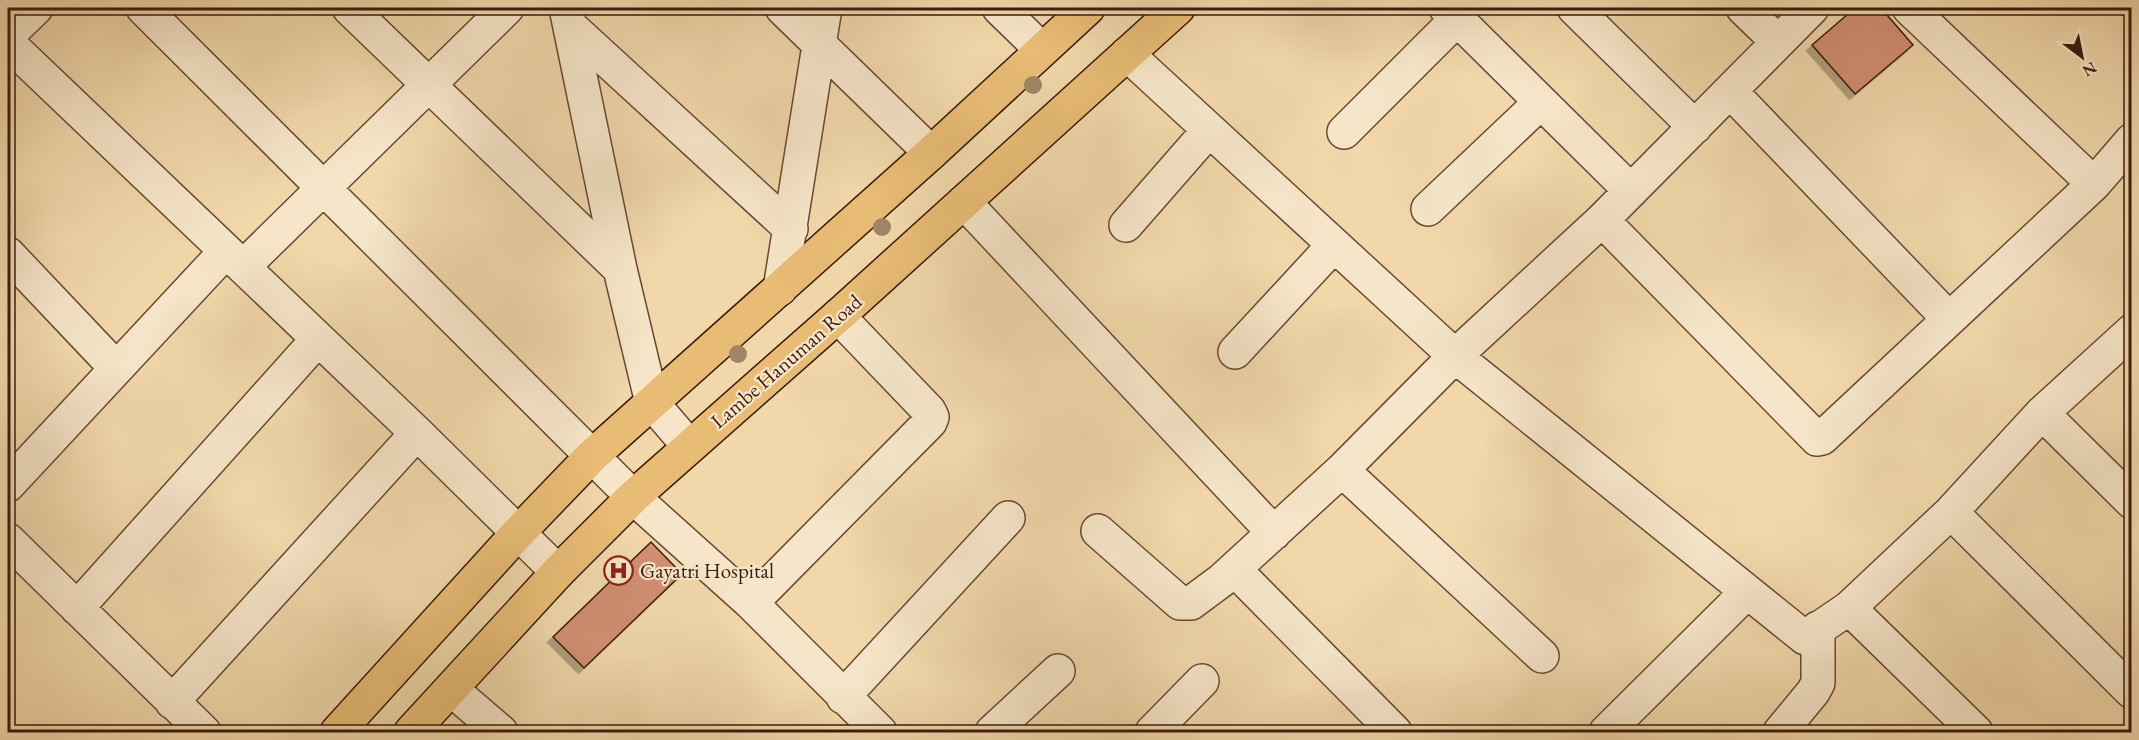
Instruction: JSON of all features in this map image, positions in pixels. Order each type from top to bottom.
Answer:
[{"type":"main road","points":[[338,732],[517,534],[592,456],[932,153],[1088,8]]},
{"type":"main road","name":"Lambe Hanuman Road","points":[[411,732],[558,572],[633,497],[838,316],[1178,8]]},
{"type":"street","points":[[8,35],[36,8]]},
{"type":"street","points":[[143,8],[633,497],[751,603],[880,732]]},
{"type":"street","points":[[349,8],[620,269]]},
{"type":"street","points":[[8,485],[116,368],[235,259],[324,188],[507,8]]},
{"type":"street","points":[[782,8],[932,153]]},
{"type":"street","points":[[780,289],[825,8]]},
{"type":"street","points":[[999,8],[1042,50]]},
{"type":"street","points":[[1743,8],[1778,42]]},
{"type":"street","points":[[1098,531],[1180,603],[1191,603],[1234,569],[1342,470],[1455,356],[1602,220],[1812,8]]},
{"type":"street","points":[[1909,8],[2094,184]]},
{"type":"street","points":[[1583,10],[1695,127]]},
{"type":"street","points":[[1344,132],[1452,13],[1631,191]]},
{"type":"street","points":[[569,18],[791,230]]},
{"type":"street","points":[[569,18],[620,269],[652,403],[689,446]]},
{"type":"street","points":[[8,43],[417,433],[558,572]]},
{"type":"street","points":[[1127,54],[1455,356],[1804,638],[1849,608],[1951,512],[2042,413],[2132,331]]},
{"type":"street","points":[[1730,91],[1949,319]]},
{"type":"street","points":[[1428,209],[1542,102]]},
{"type":"street","points":[[1126,225],[1209,130]]},
{"type":"street","points":[[1602,220],[1817,439],[1825,436],[2094,184],[2132,140]]},
{"type":"street","points":[[964,202],[1274,533]]},
{"type":"street","points":[[1235,352],[1334,245]]},
{"type":"street","points":[[8,254],[116,368]]},
{"type":"street","points":[[751,603],[930,422],[932,417],[929,411],[838,316]]},
{"type":"street","points":[[77,608],[318,339]]},
{"type":"street","points":[[2042,413],[2132,502]]},
{"type":"street","points":[[172,702],[417,433]]},
{"type":"street","points":[[1342,470],[1542,656]]},
{"type":"street","points":[[1951,512],[2131,691]]},
{"type":"street","points":[[843,697],[1008,518]]},
{"type":"street","points":[[8,540],[204,732]]},
{"type":"street","points":[[1234,569],[1395,732]]},
{"type":"street","points":[[1606,732],[1747,592]]},
{"type":"street","points":[[1849,608],[1976,732]]},
{"type":"street","points":[[1780,732],[1818,684],[1818,628]]},
{"type":"street","points":[[992,732],[1058,670]]},
{"type":"street","points":[[1152,732],[1202,681]]},
{"type":"street","points":[[451,689],[501,732]]},
{"type":"building","points":[[1855,8],[1881,8],[1913,45],[1855,94],[1812,45]]},
{"type":"building","points":[[651,542],[682,574],[584,668],[553,637]]},
{"type":"place","name":"Gayatri Hospital","points":[[619,570]]}]
